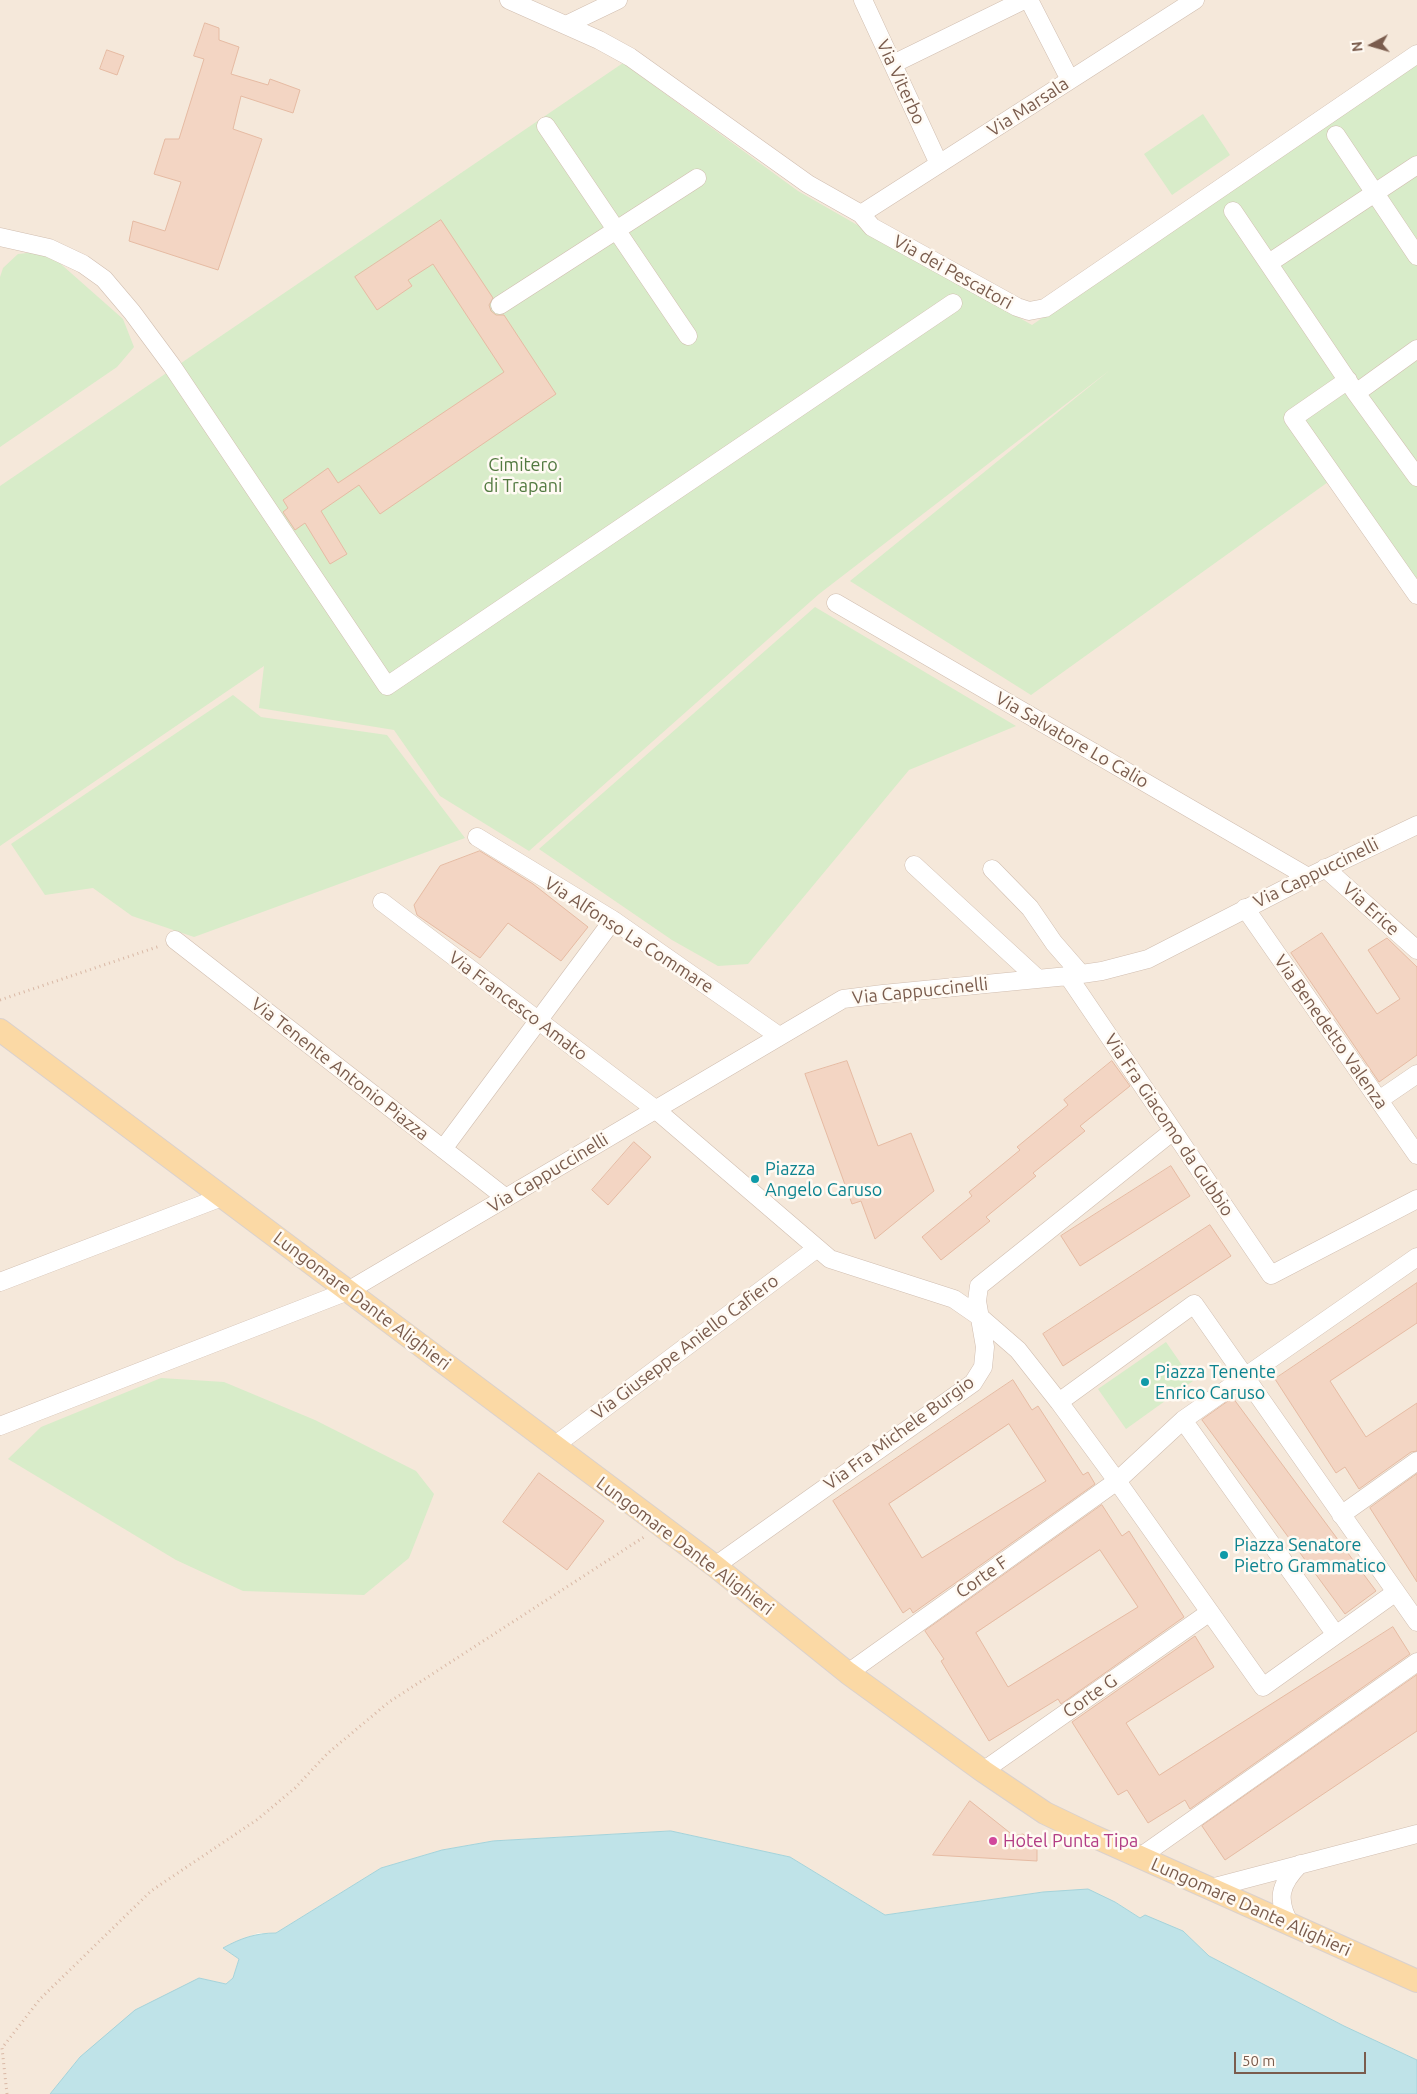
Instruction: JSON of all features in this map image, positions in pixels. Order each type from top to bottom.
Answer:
[{"type":"main road","name":"Lungomare Dante Alighieri","points":[[0,1030],[714,1566],[848,1673],[983,1771],[1046,1813],[1140,1858],[1417,1981]]},
{"type":"street","name":"Via dei Pescatori","points":[[509,0],[599,40],[630,58],[808,184],[862,214],[872,227],[1017,307],[1029,310],[1045,308],[1417,54]]},
{"type":"street","points":[[566,25],[618,0]]},
{"type":"street","name":"Via Viterbo","points":[[863,0],[939,164]]},
{"type":"street","points":[[893,64],[1024,0]]},
{"type":"street","points":[[1029,0],[1070,80]]},
{"type":"street","name":"Via Marsala","points":[[862,214],[1193,0]]},
{"type":"street","points":[[546,126],[688,336]]},
{"type":"street","points":[[1336,135],[1417,256]]},
{"type":"street","points":[[1269,263],[1417,165]]},
{"type":"street","points":[[500,305],[697,178]]},
{"type":"street","points":[[1233,211],[1352,387],[1417,477]]},
{"type":"street","points":[[0,236],[49,248],[83,264],[104,279],[132,312],[172,366],[387,686],[953,303]]},
{"type":"street","points":[[1417,349],[1352,387],[1293,418],[1417,595]]},
{"type":"street","name":"Via Salvatore Lo Calio","points":[[836,603],[1308,877]]},
{"type":"street","name":"Via Cappuccinelli","points":[[0,1426],[348,1291],[843,999],[1074,975],[1102,971],[1148,959],[1325,868],[1417,824]]},
{"type":"street","name":"Via Alfonso La Commare","points":[[478,837],[613,920],[780,1036]]},
{"type":"street","points":[[914,865],[1038,979]]},
{"type":"street","name":"Via Erice","points":[[1325,868],[1417,950]]},
{"type":"street","name":"Via Fra Giacomo da Gubbio","points":[[992,869],[1030,908],[1173,1131],[1271,1275],[1417,1199]]},
{"type":"street","name":"Via Francesco Amato","points":[[382,902],[655,1109],[816,1248]]},
{"type":"street","name":"Via Benedetto Valenza","points":[[1246,908],[1417,1155]]},
{"type":"street","points":[[443,1149],[613,920]]},
{"type":"street","name":"Via Tenente Antonio Piazza","points":[[175,940],[506,1198]]},
{"type":"street","points":[[1379,1100],[1417,1074]]},
{"type":"street","name":"Via Fra Michele Burgio","points":[[714,1566],[973,1383],[983,1367],[985,1347],[978,1301],[980,1286],[1173,1131]]},
{"type":"street","points":[[0,1282],[222,1197]]},
{"type":"street","points":[[816,1248],[830,1259],[954,1299],[980,1317],[1018,1350],[1117,1481],[1204,1616],[1263,1687],[1396,1592]]},
{"type":"street","name":"Via Giuseppe Aniello Cafiero","points":[[554,1446],[816,1248]]},
{"type":"street","name":"Corte F","points":[[848,1673],[1117,1481],[1183,1420],[1417,1257]]},
{"type":"street","points":[[1059,1402],[1194,1304],[1244,1378],[1417,1622]]},
{"type":"street","points":[[1183,1420],[1336,1634]]},
{"type":"street","points":[[1342,1515],[1417,1461]]},
{"type":"street","name":"Corte G","points":[[983,1771],[1204,1616]]},
{"type":"street","points":[[1140,1858],[1417,1662]]},
{"type":"street","points":[[1211,1888],[1417,1834]]},
{"type":"street","points":[[1291,1926],[1282,1911],[1281,1893],[1287,1876],[1300,1864]]},
{"type":"path","points":[[0,1000],[175,940]]},
{"type":"path","points":[[7,2094],[1,2048],[40,1999],[151,1891],[258,1819],[295,1788],[328,1753],[389,1702],[661,1526]]},
{"type":"shaded area","points":[[0,0],[1417,0],[1417,2060],[1344,2026],[1209,1956],[1183,1931],[1140,1918],[1115,1902],[1043,1892],[885,1915],[790,1857],[671,1831],[493,1841],[442,1850],[381,1868],[276,1933],[258,1933],[223,1948],[239,1959],[233,1978],[226,1984],[199,1978],[80,2057],[50,2094],[0,2094]]},
{"type":"green space","name":"Cimitero di Trapani","points":[[1417,61],[1417,581],[1342,472],[1031,695],[850,581],[1110,370],[819,594],[529,851],[440,796],[394,730],[259,708],[264,666],[0,846],[0,486],[623,63],[798,191],[1032,325]]},
{"type":"green space","points":[[1203,114],[1230,155],[1172,195],[1144,154]]},
{"type":"green space","points":[[36,252],[54,258],[123,319],[134,347],[117,367],[0,447],[0,277],[3,268],[18,254]]},
{"type":"green space","points":[[815,607],[1016,726],[909,770],[748,964],[718,966],[672,940],[539,849]]},
{"type":"green space","points":[[233,695],[261,717],[387,735],[465,838],[194,937],[132,916],[93,888],[45,895],[11,844]]},
{"type":"green space","points":[[1166,1342],[1193,1381],[1126,1429],[1098,1389]]},
{"type":"green space","points":[[161,1378],[224,1382],[315,1420],[416,1471],[434,1494],[409,1558],[364,1595],[243,1591],[176,1560],[8,1459],[41,1427]]},
{"type":"water","points":[[671,1831],[790,1857],[885,1915],[1043,1892],[1088,1889],[1115,1902],[1140,1918],[1145,1915],[1183,1931],[1209,1956],[1344,2026],[1417,2060],[1417,2094],[50,2094],[80,2057],[135,2010],[199,1978],[226,1984],[233,1978],[239,1959],[223,1948],[249,1937],[276,1933],[381,1868],[442,1850],[493,1841]]},
{"type":"building","points":[[205,23],[219,28],[219,40],[239,47],[231,74],[268,85],[270,79],[300,90],[293,113],[241,96],[233,129],[262,139],[218,270],[129,241],[133,221],[165,231],[181,182],[154,174],[165,139],[179,139],[204,59],[194,56]]},
{"type":"building","points":[[107,50],[124,56],[117,75],[100,69]]},
{"type":"building","points":[[441,220],[493,298],[489,305],[491,311],[496,315],[504,315],[556,394],[380,514],[359,485],[321,511],[347,554],[330,564],[305,523],[295,530],[283,512],[288,508],[283,500],[328,468],[338,483],[504,372],[433,264],[408,280],[412,286],[377,310],[355,277]]},
{"type":"building","points":[[480,851],[533,884],[588,927],[561,961],[508,923],[480,958],[417,915],[414,905],[440,866]]},
{"type":"building","points":[[1322,933],[1377,1014],[1400,999],[1368,950],[1387,938],[1417,967],[1417,1055],[1379,1082],[1291,953]]},
{"type":"building","points":[[847,1061],[878,1146],[911,1133],[934,1191],[875,1239],[861,1201],[852,1204],[805,1074]]},
{"type":"building","points":[[1112,1061],[1130,1086],[1080,1126],[1085,1131],[1033,1173],[1036,1176],[986,1217],[990,1221],[941,1260],[922,1237],[972,1196],[969,1192],[1020,1150],[1017,1147],[1068,1105],[1064,1100]]},
{"type":"building","points":[[634,1142],[651,1157],[608,1205],[592,1190]]},
{"type":"building","points":[[1171,1166],[1190,1196],[1080,1266],[1061,1236]]},
{"type":"building","points":[[1210,1225],[1231,1256],[1063,1366],[1043,1334]]},
{"type":"building","points":[[1417,1283],[1417,1323],[1330,1381],[1366,1437],[1417,1403],[1417,1451],[1411,1452],[1359,1489],[1345,1467],[1336,1473],[1275,1379]]},
{"type":"building","points":[[1013,1380],[1032,1410],[1038,1406],[1083,1475],[1088,1472],[1095,1484],[913,1613],[910,1608],[903,1613],[833,1501]],"holes":[[[1009,1424],[1046,1481],[922,1558],[889,1504]]]},
{"type":"building","points":[[1233,1398],[1376,1591],[1345,1614],[1202,1420]]},
{"type":"building","points":[[539,1473],[604,1521],[567,1570],[503,1522]]},
{"type":"building","points":[[1417,1474],[1417,1582],[1370,1508]]},
{"type":"building","points":[[1102,1505],[1122,1536],[1129,1531],[1184,1617],[1061,1704],[1058,1699],[989,1741],[941,1661],[944,1659],[925,1631]],"holes":[[[1100,1550],[1138,1607],[1008,1687],[976,1633]]]},
{"type":"building","points":[[1393,1627],[1410,1654],[1190,1809],[1185,1800],[1148,1823],[1127,1790],[1118,1795],[1072,1722],[1195,1636],[1214,1667],[1126,1723],[1159,1775]]},
{"type":"building","points":[[1417,1675],[1417,1731],[1225,1860],[1202,1826]]},
{"type":"building","points":[[970,1801],[1014,1836],[1023,1834],[1037,1846],[1037,1861],[933,1855]]},
{"type":"place","name":"Piazza Angelo Caruso","points":[[755,1179]]},
{"type":"place","name":"Piazza Tenente Enrico Caruso","points":[[1145,1382]]},
{"type":"place","name":"Piazza Senatore Pietro Grammatico","points":[[1224,1555]]},
{"type":"place","name":"Hotel Punta Tipa","points":[[993,1841]]}]
